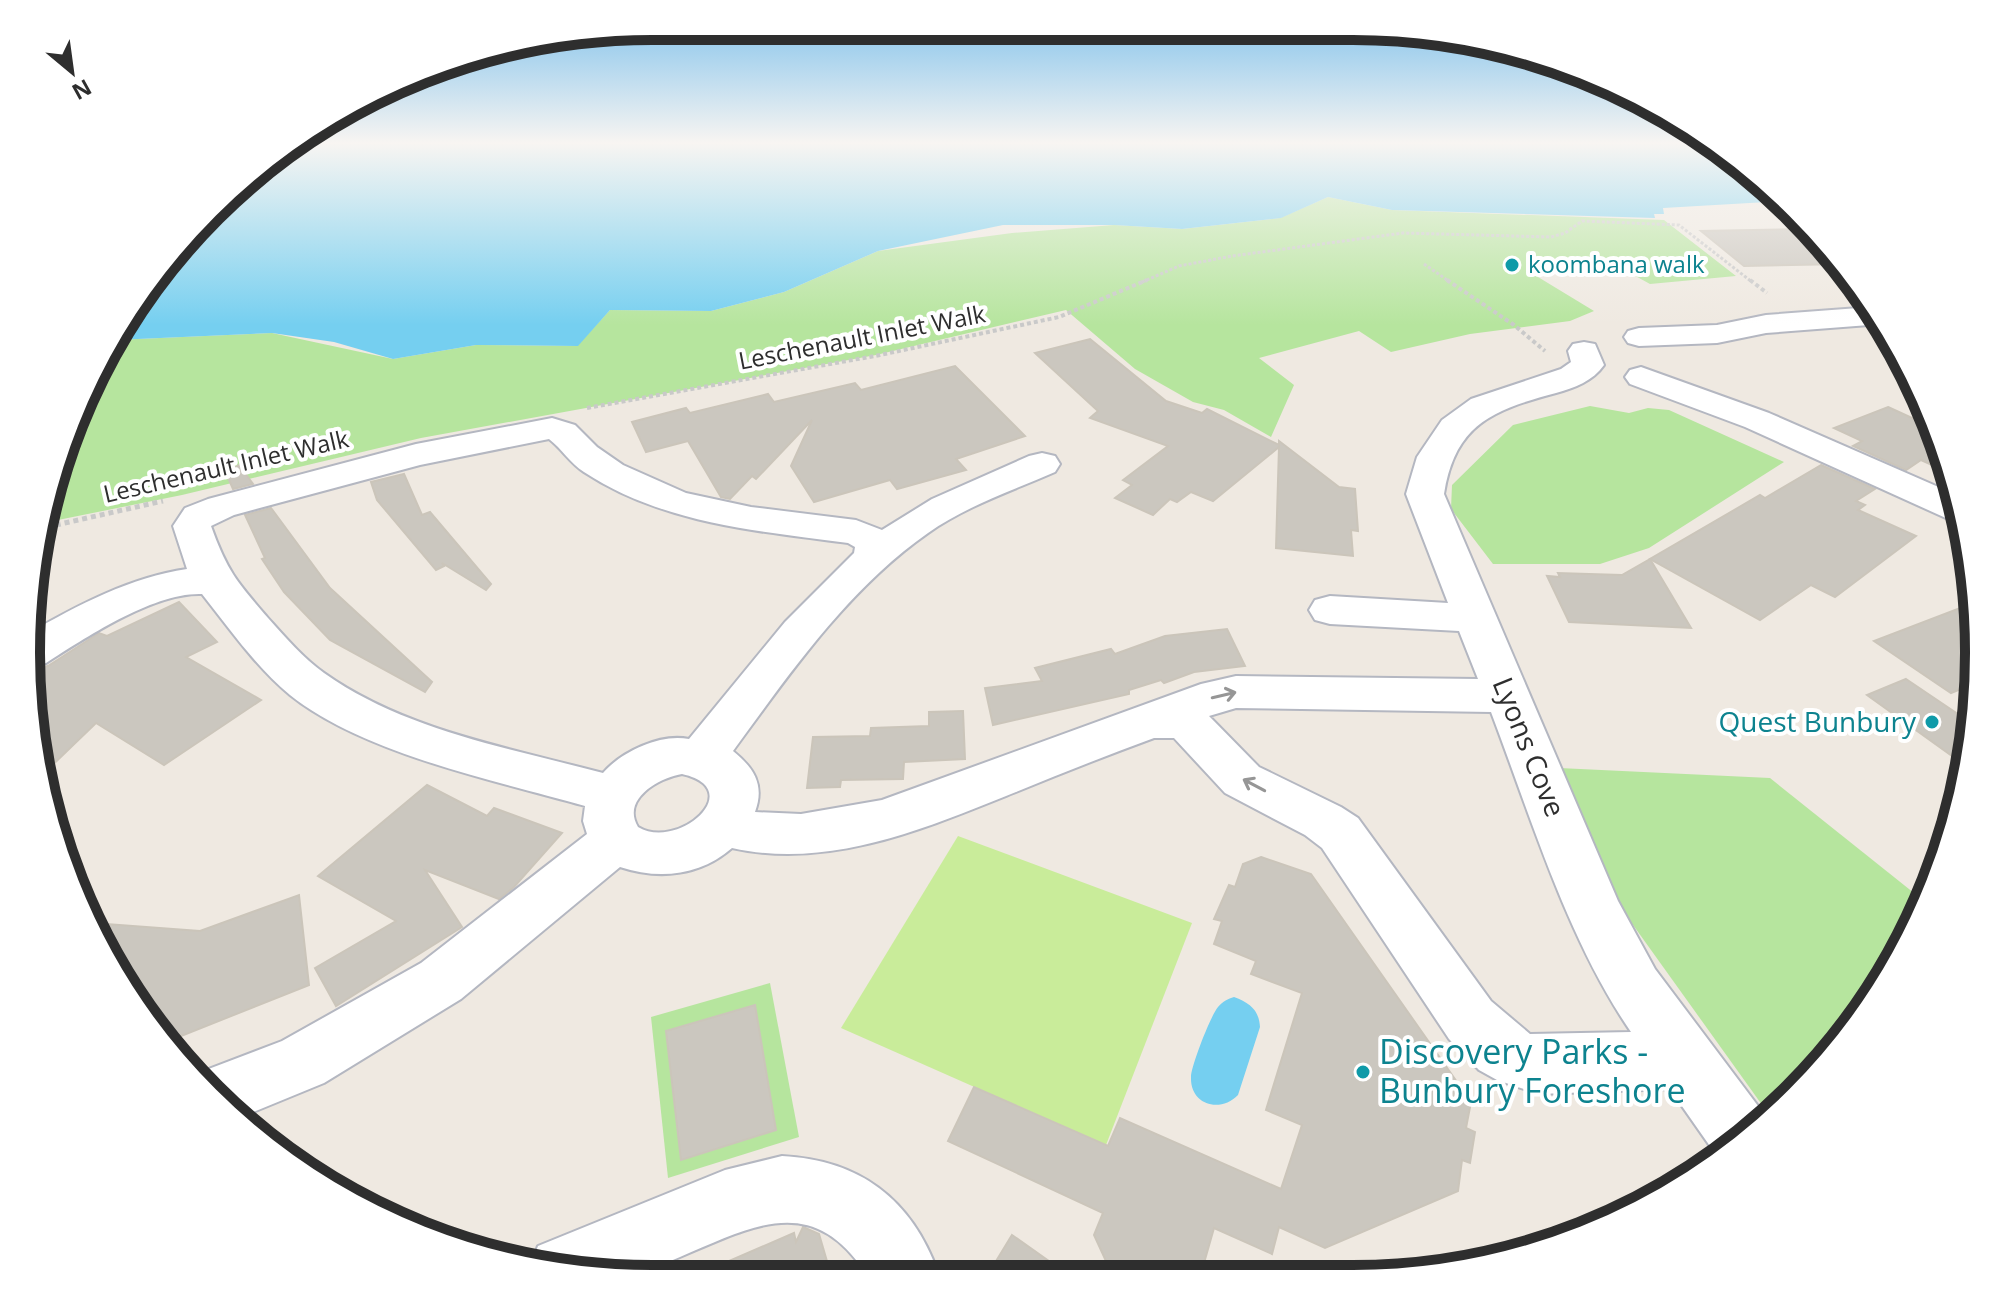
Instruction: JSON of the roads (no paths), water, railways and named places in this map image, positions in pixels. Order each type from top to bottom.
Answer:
[{"type":"street","points":[[1865,317],[1766,324],[1717,334],[1597,335],[1588,339],[1584,351],[1608,369],[1639,377],[1757,420],[1946,504]]},
{"type":"street","points":[[1680,366],[1717,334]]},
{"type":"street","points":[[1639,337],[1674,352],[1680,366],[1694,381],[1757,420]]},
{"type":"street","name":"Lyons Cove","points":[[1584,351],[1588,365],[1576,376],[1547,370],[1464,418],[1439,445],[1428,467],[1425,494],[1594,908],[1634,988],[1736,1129]]},
{"type":"street","name":"Lyons Cove","points":[[1547,370],[1587,385],[1639,377],[1663,377],[1680,366]]},
{"type":"street","points":[[226,1092],[302,1062],[441,981],[615,817],[625,780],[641,768],[682,756],[702,757],[719,763],[731,774],[737,789],[736,805],[724,826],[694,848],[672,854],[641,852],[615,817],[465,754],[369,721],[307,684],[272,651],[215,583],[199,552],[192,526],[199,516],[416,455],[552,428],[565,433],[585,457],[604,470],[651,493],[723,513],[856,532],[866,536],[875,546],[872,559]]},
{"type":"street","points":[[702,757],[803,631],[894,540],[934,513],[1042,464]]},
{"type":"street","points":[[40,646],[87,620],[162,588],[189,580],[215,583]]},
{"type":"street","points":[[1330,610],[1475,618]]},
{"type":"street","points":[[724,826],[767,834],[793,834],[835,830],[875,821],[926,806],[1217,696],[1256,691],[1508,696]]},
{"type":"street","points":[[1150,721],[1165,719],[1190,726],[1242,780],[1323,821],[1353,848],[1470,1020],[1486,1039],[1504,1053],[1522,1062],[1539,1065],[1685,1059]]},
{"type":"street","points":[[587,1261],[747,1196],[795,1189],[826,1196],[857,1210],[880,1229],[900,1265]]},
{"type":"water","points":[[237,203],[1315,203],[1281,218],[1182,229],[1114,225],[1003,225],[878,251],[784,292],[711,311],[610,310],[578,346],[476,345],[393,359],[334,342],[272,333],[126,340],[143,312],[192,249]]},
{"type":"water","points":[[1357,203],[1751,203],[1663,208],[1664,214],[1654,214],[1655,218],[1392,210]]},
{"type":"water","points":[[1234,997],[1253,1008],[1260,1027],[1238,1095],[1223,1104],[1208,1104],[1196,1095],[1192,1087],[1192,1071],[1215,1012],[1222,1003]]},
{"type":"place","name":"koombana walk","points":[[1512,265]]},
{"type":"place","name":"Quest Bunbury","points":[[1932,722]]},
{"type":"place","name":"Discovery Parks - Bunbury Foreshore","points":[[1363,1072]]}]
